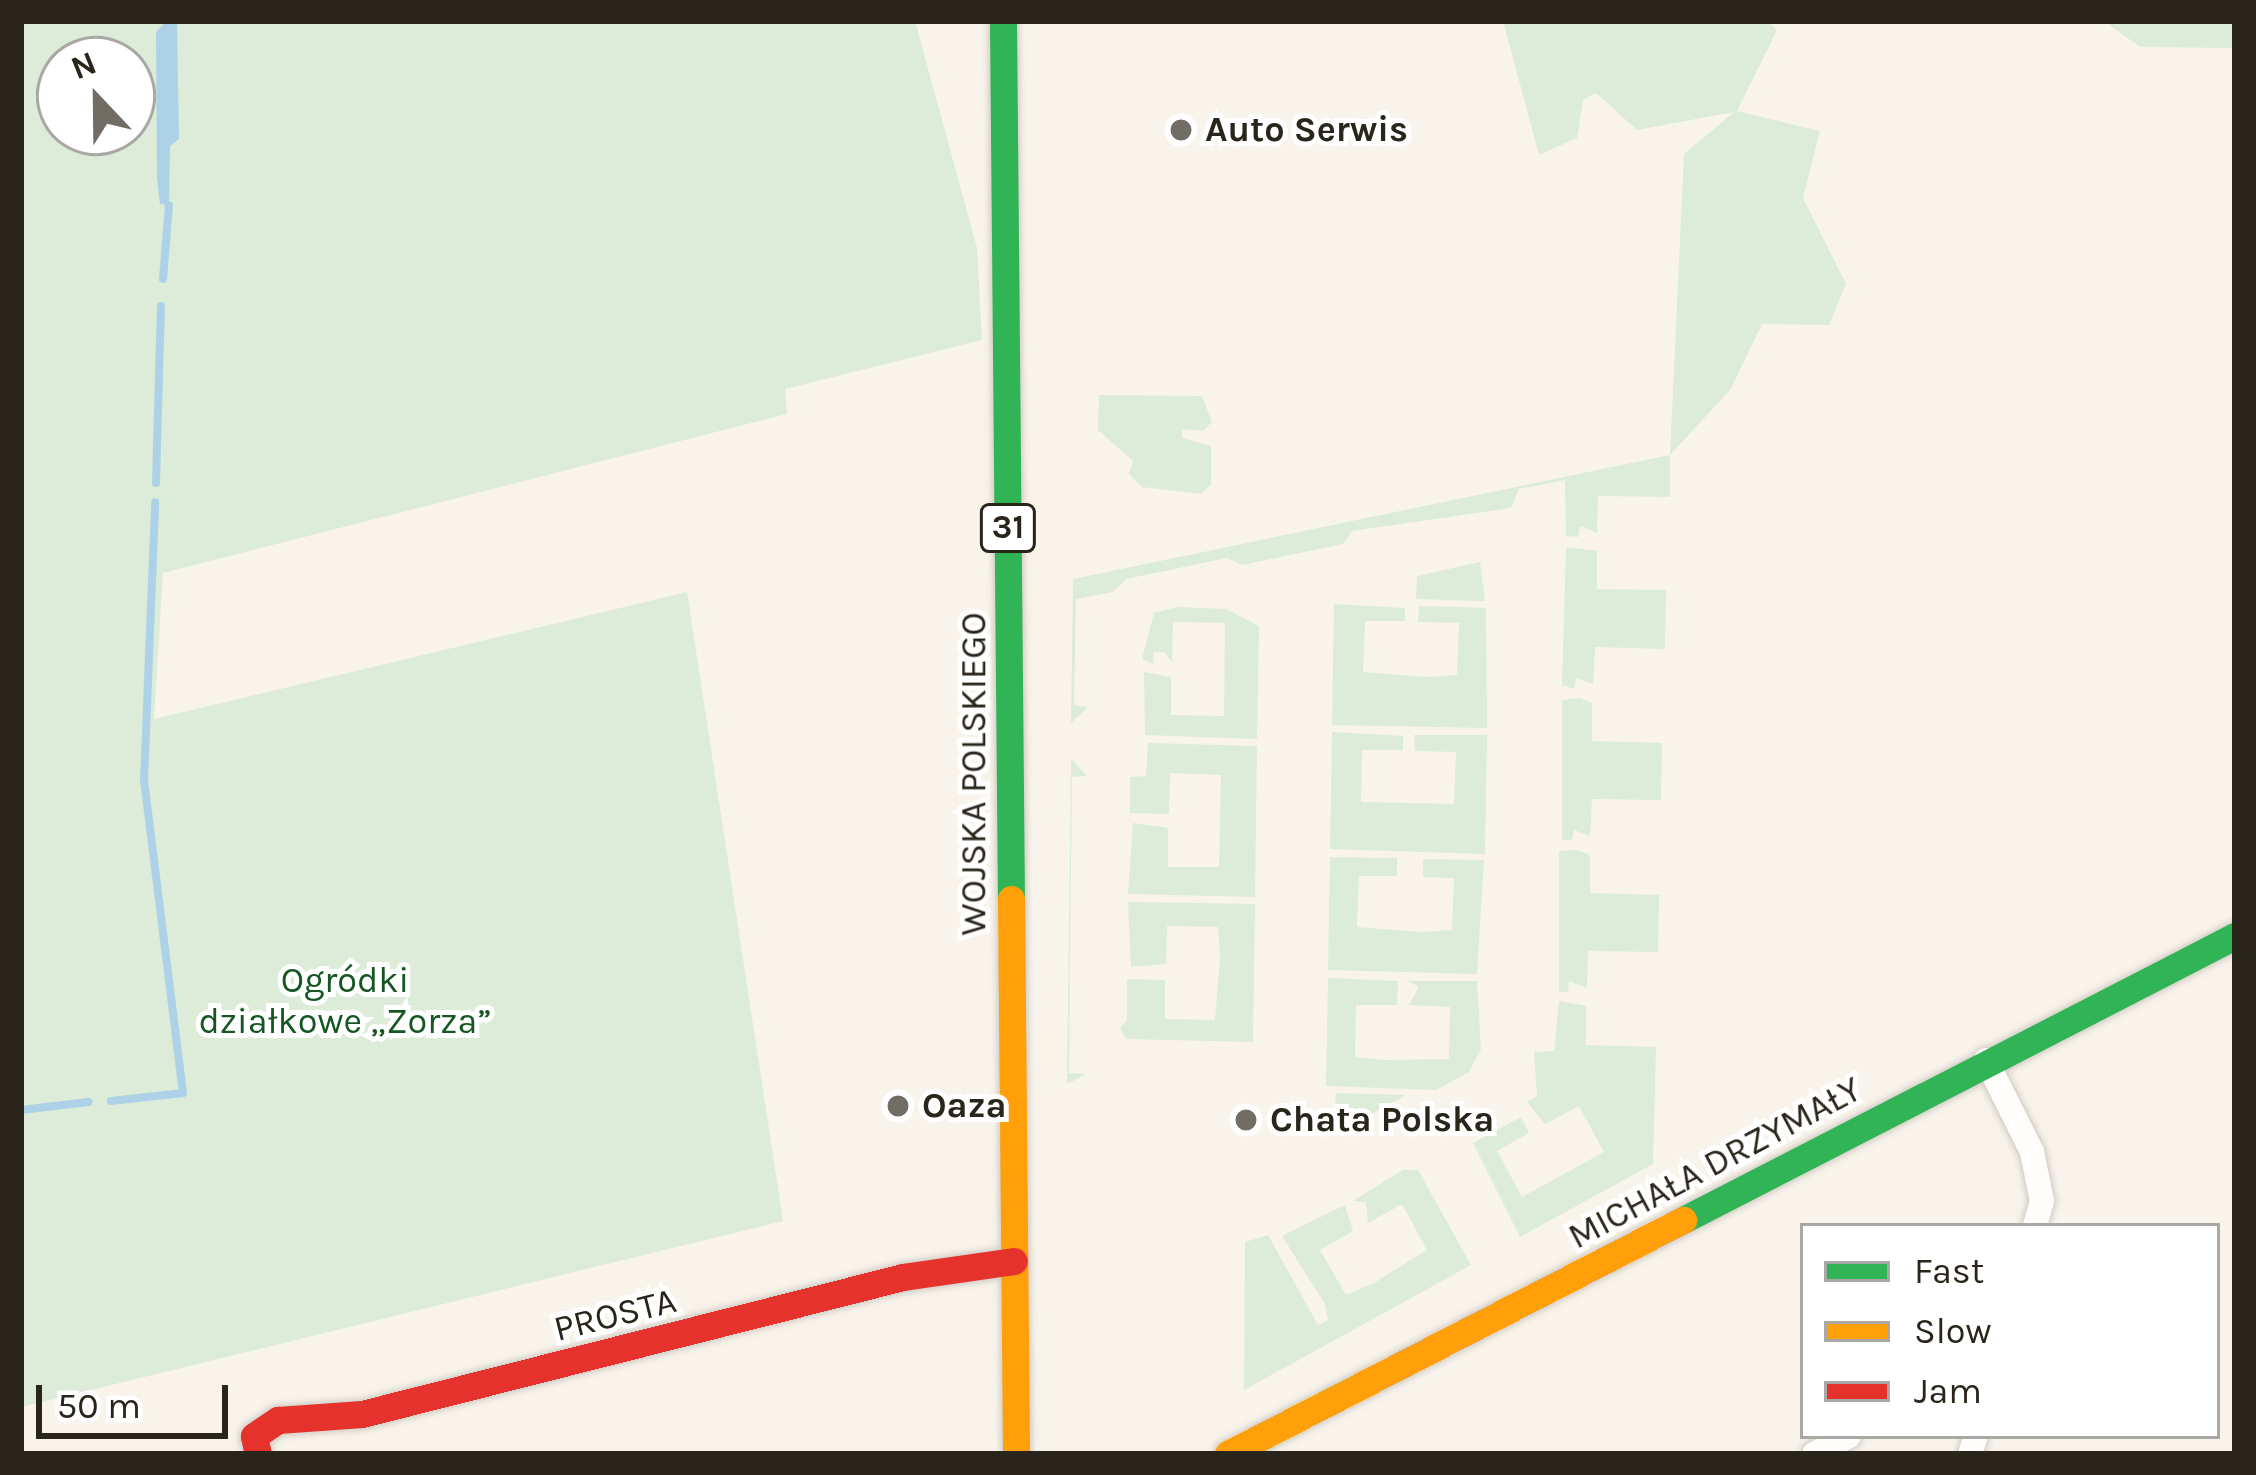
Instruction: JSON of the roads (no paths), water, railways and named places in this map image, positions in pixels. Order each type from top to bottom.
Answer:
[{"type":"street","name":"WOJSKA POLSKIEGO","points":[[1003,21],[1016,1454]]},
{"type":"street","name":"MICHAŁA DRZYMAŁY","points":[[1228,1454],[1986,1060],[2235,936]]},
{"type":"street","points":[[1986,1060],[2032,1152],[2042,1201],[2036,1223]]},
{"type":"street","name":"PROSTA","points":[[258,1454],[254,1436],[278,1420],[362,1414],[903,1277],[1014,1261]]},
{"type":"street","points":[[1814,1454],[1843,1439]]},
{"type":"water","points":[[166,21],[177,21],[179,139],[170,146],[169,205],[160,204],[157,178],[156,32]]},
{"type":"waterway","points":[[163,279],[169,205]]},
{"type":"waterway","points":[[156,483],[161,306]]},
{"type":"waterway","points":[[111,1101],[183,1093],[144,781],[155,502]]},
{"type":"waterway","points":[[21,1110],[89,1102]]},
{"type":"place","name":"Auto Serwis","points":[[1181,130]]},
{"type":"place","name":"Oaza","points":[[898,1106]]},
{"type":"place","name":"Chata Polska","points":[[1246,1120]]},
{"type":"park label","name":"Ogródki działkowe „Zorza”","points":[[345,1000]]}]
